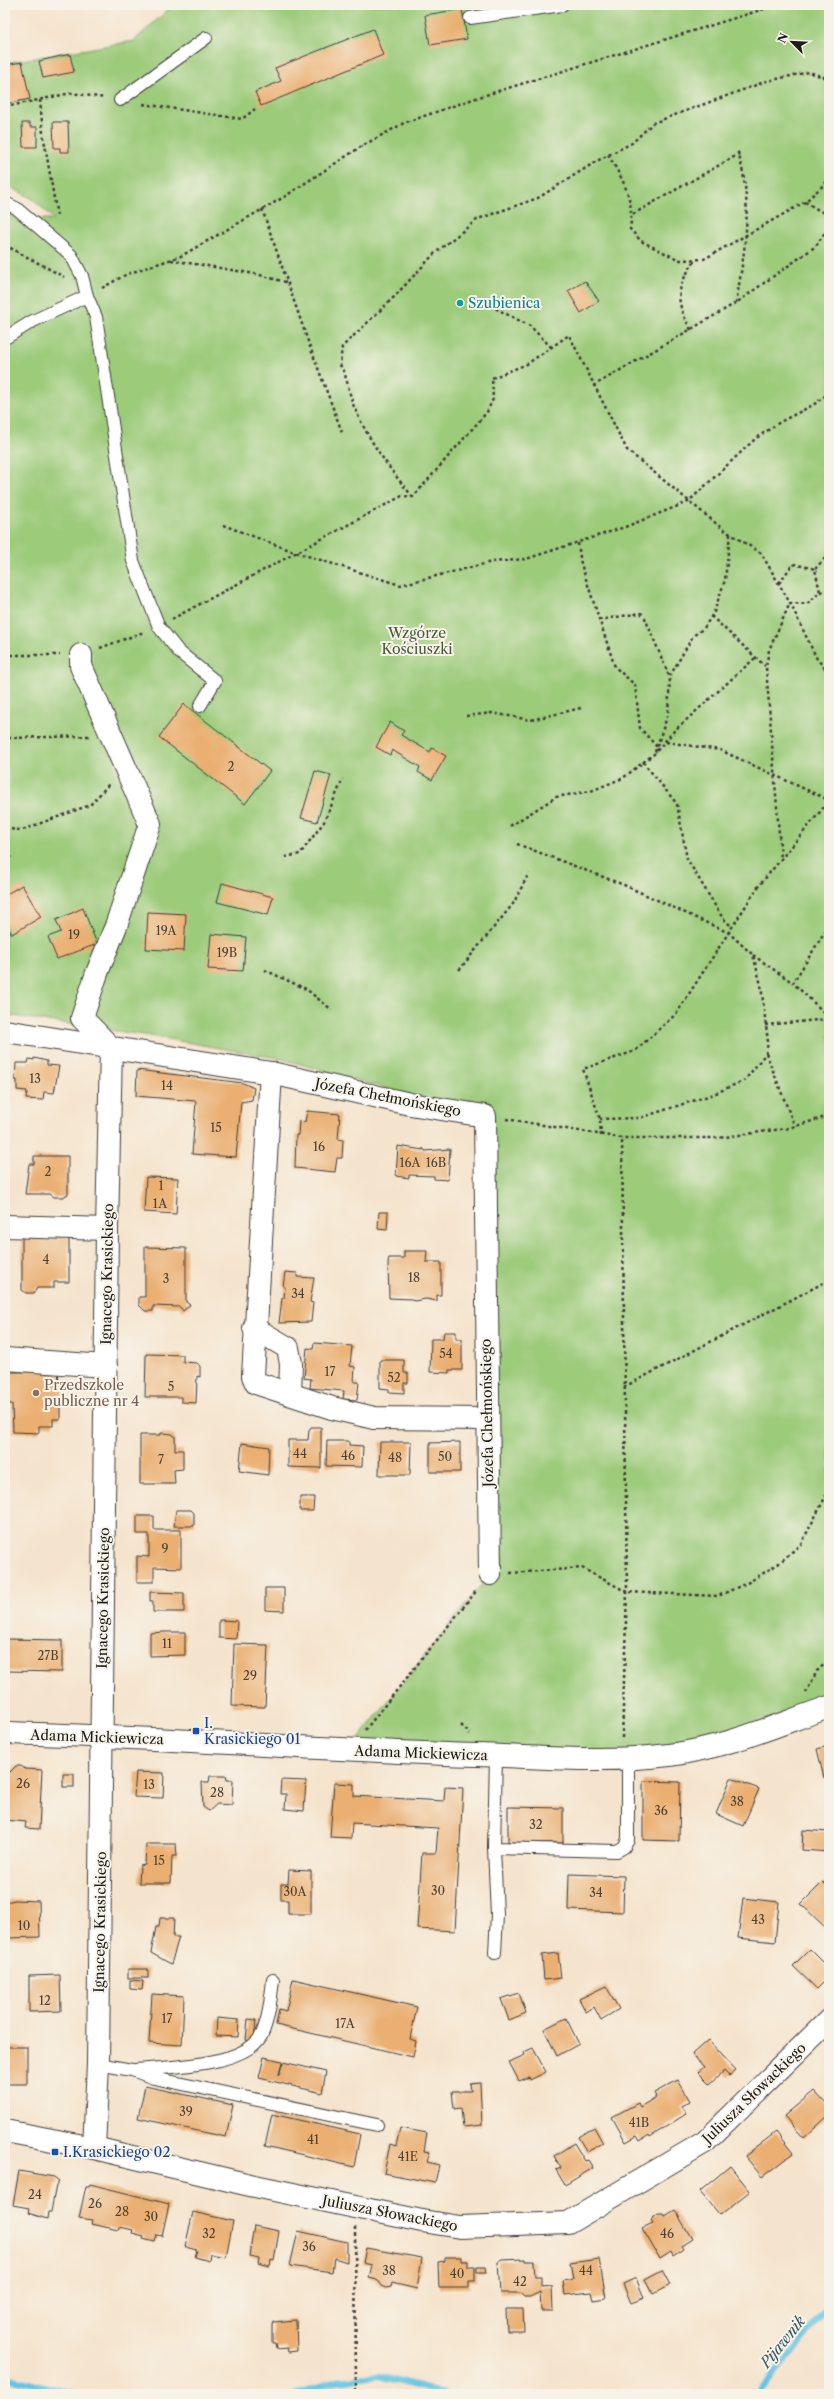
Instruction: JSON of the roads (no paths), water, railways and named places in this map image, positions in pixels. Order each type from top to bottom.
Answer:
[{"type":"street","points":[[81,656],[81,666],[150,824],[116,926],[97,973],[82,1018],[111,1048]]},
{"type":"street","name":"Józefa Chełmońskiego","points":[[5,1031],[271,1073],[410,1104],[485,1116],[487,1419],[490,1574]]},
{"type":"street","name":"Ignacego Krasickiego","points":[[94,2148],[98,2064],[107,1229],[111,1048]]},
{"type":"street","points":[[271,1073],[254,1328],[253,1376],[256,1383],[263,1387],[290,1393],[332,1408],[374,1418],[487,1419]]},
{"type":"street","points":[[5,1226],[107,1229]]},
{"type":"street","points":[[254,1328],[288,1348],[290,1364],[290,1393]]},
{"type":"street","points":[[5,1359],[106,1366]]},
{"type":"street","name":"Adama Mickiewicza","points":[[5,1733],[102,1736],[349,1750],[496,1756],[625,1758],[669,1755],[714,1747],[829,1707]]},
{"type":"street","name":"Juliusza Słowackiego","points":[[5,2131],[94,2148],[250,2185],[422,2221],[460,2227],[568,2223],[704,2142],[829,2020]]},
{"type":"lane","points":[[470,18],[562,5]]},
{"type":"lane","points":[[120,100],[206,38]]},
{"type":"lane","points":[[5,202],[16,208],[71,255],[82,276],[96,316],[133,561],[158,627],[179,652],[215,681],[200,706]]},
{"type":"lane","points":[[5,338],[86,291]]},
{"type":"lane","points":[[495,1953],[497,1915],[494,1848],[496,1756]]},
{"type":"lane","points":[[494,1848],[617,1851],[624,1847],[628,1840],[625,1758]]},
{"type":"lane","points":[[132,2070],[193,2066],[251,2049],[261,2036],[269,2006],[273,1980]]},
{"type":"lane","points":[[98,2064],[132,2070],[154,2078],[376,2125]]},
{"type":"waterway","name":"Pijawnik","points":[[758,2394],[829,2307]]},
{"type":"waterway","name":"Pijawnik","points":[[296,2394],[336,2381],[379,2376],[444,2394]]},
{"type":"waterway","name":"Pijawnik","points":[[5,2377],[77,2394]]},
{"type":"place","name":"Szubienica","points":[[460,303]]},
{"type":"place","name":"Przedszkole publiczne nr 4","points":[[36,1393]]},
{"type":"place","name":"I. Krasickiego 01","points":[[196,1731]]},
{"type":"place","name":"I.Krasickiego 02","points":[[55,2152]]},
{"type":"park label","name":"Wzgórze Kościuszki","points":[[417,642]]}]
